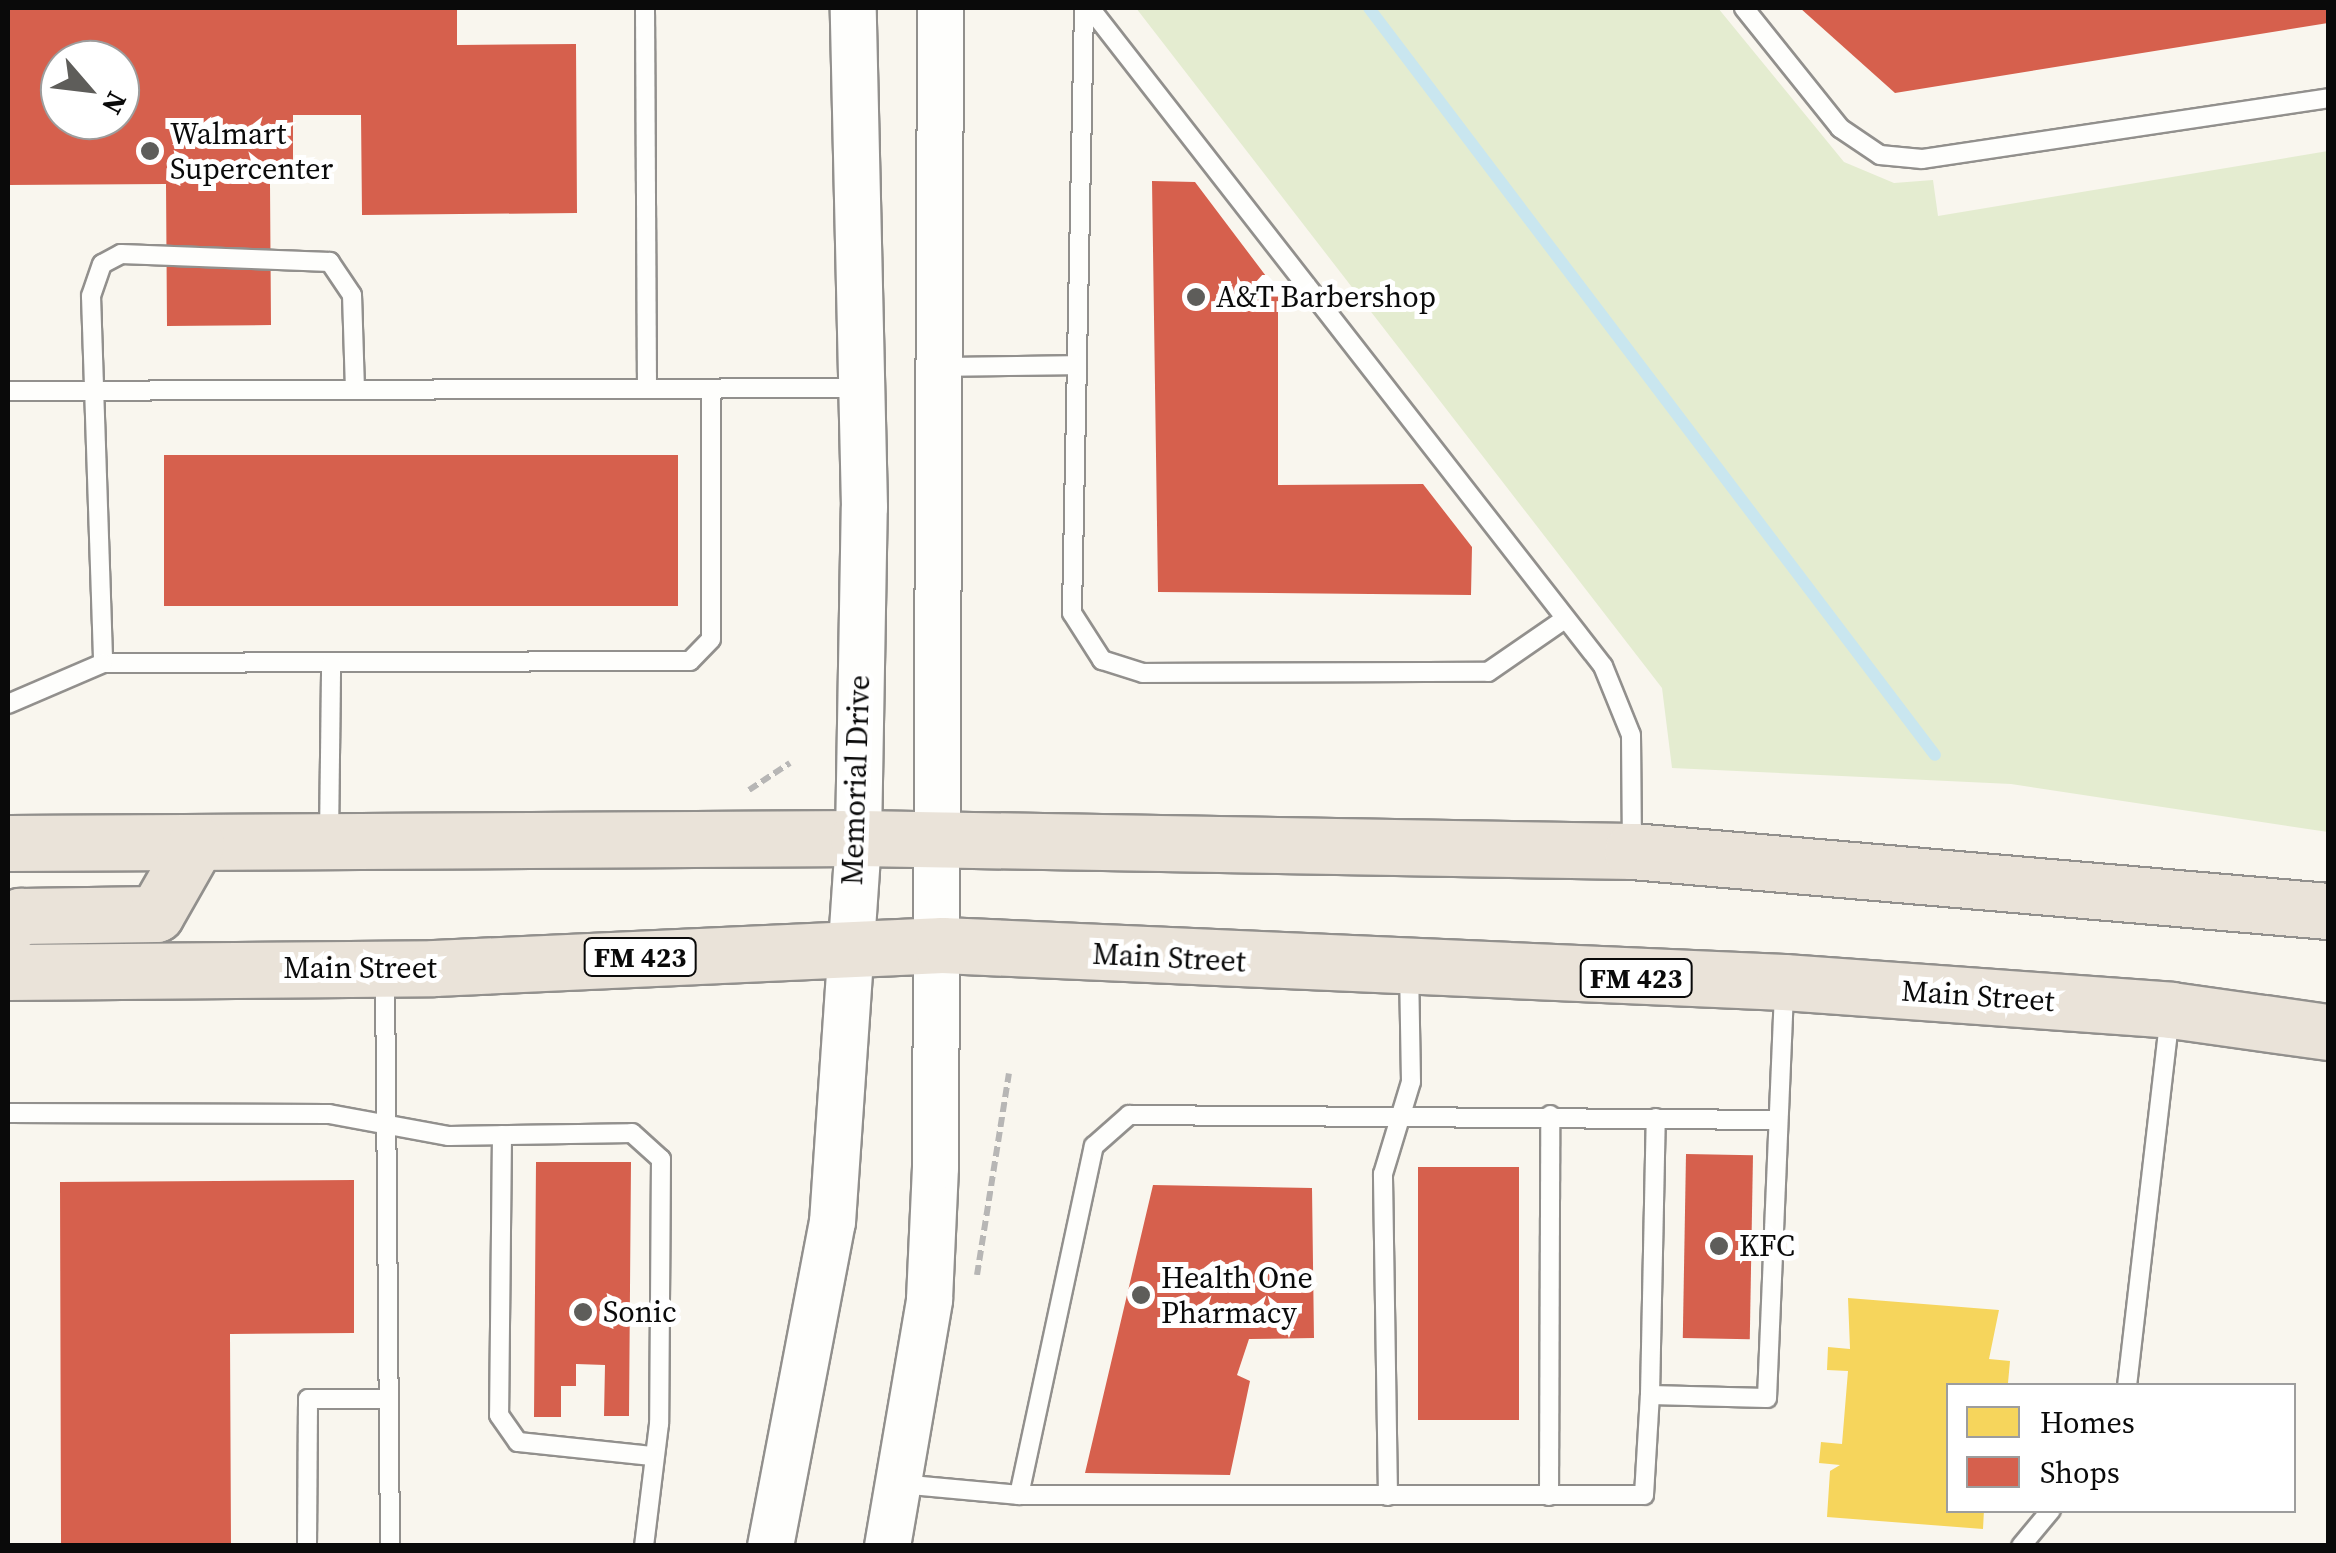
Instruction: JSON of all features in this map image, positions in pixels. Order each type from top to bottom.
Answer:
[{"type":"main road","points":[[8,843],[329,845],[858,838],[1632,852],[2328,911]]},
{"type":"main road","points":[[8,926],[20,916],[156,914],[196,844]]},
{"type":"main road","name":"Main Street","points":[[8,972],[385,968],[942,945],[1409,972],[1784,982],[2171,1010],[2328,1032]]},
{"type":"street","name":"Memorial Drive","points":[[770,1546],[832,1222],[846,946],[858,838],[864,506],[856,388],[853,8]]},
{"type":"street","points":[[887,1546],[929,1299],[942,945],[940,8]]},
{"type":"lane","points":[[645,8],[647,387]]},
{"type":"lane","points":[[1087,8],[1072,613],[1102,660],[1143,673],[1488,672],[1562,621]]},
{"type":"lane","points":[[1087,8],[1624,702],[1632,852]]},
{"type":"lane","points":[[1744,8],[1840,128],[1880,155],[1922,159],[2328,98]]},
{"type":"lane","points":[[103,663],[93,277],[121,254],[330,262],[352,295],[355,390]]},
{"type":"lane","points":[[940,367],[1077,365]]},
{"type":"lane","points":[[8,391],[647,387],[711,394],[856,388]]},
{"type":"lane","points":[[8,704],[103,663],[690,661],[710,639],[711,394]]},
{"type":"lane","points":[[329,845],[331,664]]},
{"type":"lane","points":[[385,968],[390,1546]]},
{"type":"lane","points":[[1388,1496],[1384,1174],[1410,1082],[1409,972]]},
{"type":"lane","points":[[1650,1396],[1767,1398],[1784,982]]},
{"type":"lane","points":[[2127,1383],[2171,1010]]},
{"type":"lane","points":[[8,1113],[329,1114],[502,1136],[632,1133],[661,1158],[652,1456],[644,1546]]},
{"type":"lane","points":[[1018,1495],[1094,1146],[1128,1115],[1550,1115],[1777,1120]]},
{"type":"lane","points":[[1548,1496],[1550,1115]]},
{"type":"lane","points":[[900,1484],[1018,1495],[1644,1495],[1656,1118]]},
{"type":"lane","points":[[502,1136],[499,1416],[518,1442],[652,1456]]},
{"type":"lane","points":[[306,1546],[308,1398],[389,1399]]},
{"type":"lane","points":[[2022,1546],[2049,1513]]},
{"type":"green space","points":[[1136,8],[1718,8],[1844,162],[1894,183],[1933,180],[1938,216],[2328,151],[2328,832],[2011,784],[1672,768],[1662,688]]},
{"type":"building: Homes","points":[[1848,1298],[1999,1310],[1989,1359],[2010,1361],[2008,1383],[1946,1383],[1946,1513],[1984,1513],[1983,1529],[1827,1517],[1830,1471],[1840,1465],[1819,1463],[1821,1442],[1842,1444],[1848,1371],[1827,1370],[1828,1347],[1850,1349]]},
{"type":"building: Shops","name":"Walmart Supercenter","points":[[8,8],[457,8],[457,45],[576,44],[577,213],[362,215],[361,115],[293,115],[293,183],[270,183],[271,325],[167,326],[166,184],[8,185]]},
{"type":"building: Shops","points":[[1800,8],[2328,8],[2328,23],[1895,93]]},
{"type":"building: Shops","points":[[1152,181],[1195,182],[1278,292],[1278,485],[1423,484],[1472,547],[1471,595],[1158,592]]},
{"type":"building: Shops","points":[[164,455],[678,455],[678,606],[164,606]]},
{"type":"building: Shops","name":"KFC","points":[[1686,1154],[1753,1155],[1750,1339],[1683,1338]]},
{"type":"building: Shops","points":[[536,1162],[631,1162],[629,1416],[604,1416],[605,1365],[576,1364],[576,1386],[561,1386],[561,1417],[534,1417]]},
{"type":"building: Shops","points":[[1418,1167],[1519,1167],[1519,1420],[1418,1420]]},
{"type":"building: Shops","points":[[354,1180],[354,1333],[230,1334],[231,1546],[61,1546],[60,1182]]},
{"type":"building: Shops","points":[[1153,1185],[1312,1188],[1314,1338],[1249,1339],[1237,1375],[1250,1381],[1230,1475],[1085,1473]]},
{"type":"waterway","points":[[1369,8],[1935,755]]},
{"type":"place","name":"Walmart Supercenter","points":[[150,151]]},
{"type":"place","name":"A&T Barbershop","points":[[1196,297]]},
{"type":"place","name":"KFC","points":[[1719,1246]]},
{"type":"place","name":"Health One Pharmacy","points":[[1141,1295]]},
{"type":"place","name":"Sonic","points":[[583,1312]]}]
